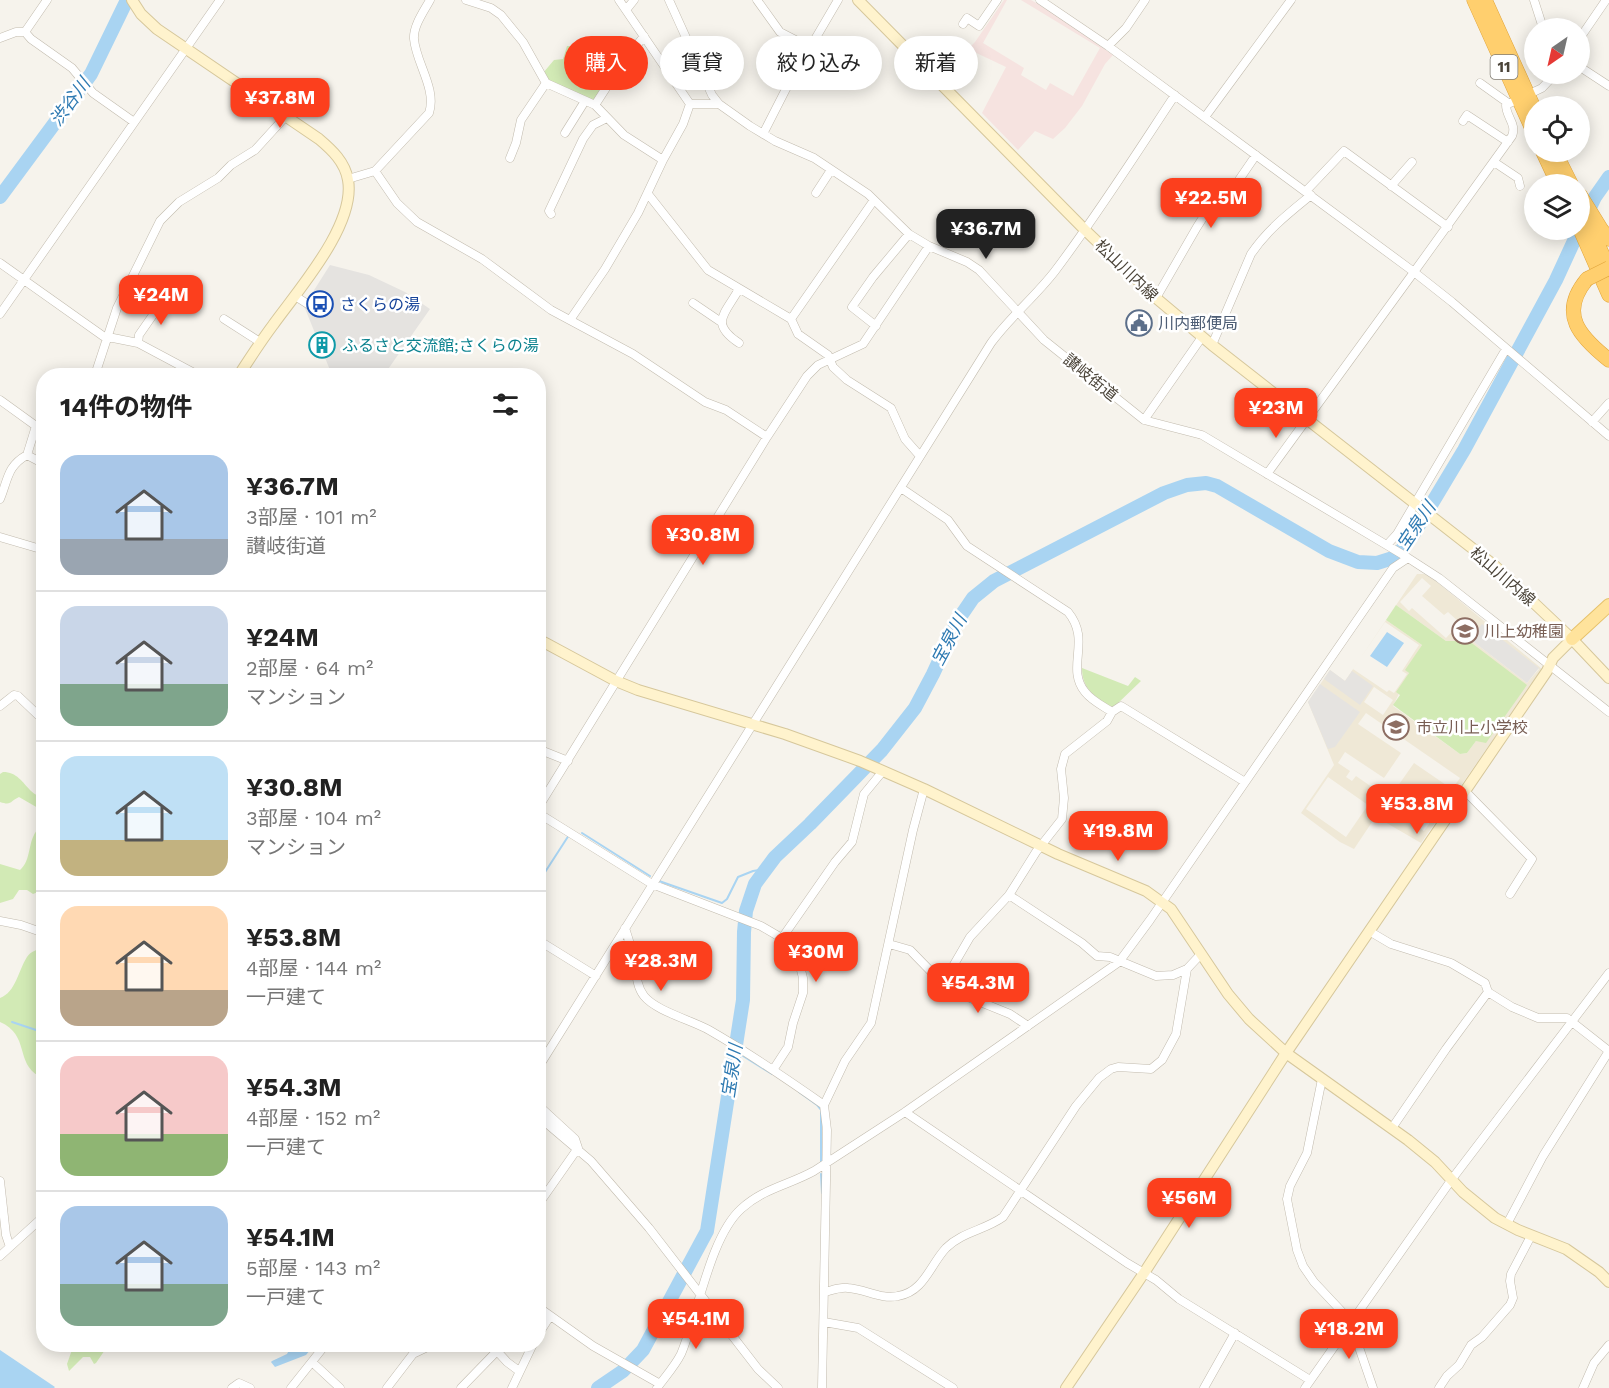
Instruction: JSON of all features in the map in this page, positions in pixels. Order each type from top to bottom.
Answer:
[{"type":"highway","name":"11","points":[[1474,0],[1524,112]]},
{"type":"highway","name":"11","points":[[1485,0],[1518,99],[1524,102]]},
{"type":"highway","points":[[1590,228],[1609,239]]},
{"type":"highway","points":[[1590,236],[1607,276],[1609,296]]},
{"type":"highway","points":[[1607,276],[1587,279],[1578,289],[1573,314],[1576,325],[1584,337],[1609,360]]},
{"type":"main road","points":[[1572,639],[1609,605]]},
{"type":"street","points":[[25,32],[47,0]]},
{"type":"street","points":[[0,314],[220,0]]},
{"type":"street","points":[[348,179],[375,171],[429,113],[431,101],[414,40],[416,27],[430,0]]},
{"type":"street","points":[[466,0],[491,8],[501,15],[523,42],[546,83],[595,105],[624,135],[663,160]]},
{"type":"street","points":[[619,0],[644,36]]},
{"type":"street","points":[[626,10],[634,0]]},
{"type":"street","points":[[669,0],[712,95],[719,104]]},
{"type":"street","points":[[757,0],[780,32],[788,36]]},
{"type":"street","points":[[818,36],[838,0]]},
{"type":"street","name":"松山川内線","points":[[858,0],[1084,230],[1156,298],[1212,345],[1495,566],[1572,639],[1609,678]]},
{"type":"street","points":[[963,24],[967,18],[979,26],[984,12],[997,0]]},
{"type":"street","points":[[1040,0],[1108,46],[1414,272],[1609,436]]},
{"type":"street","points":[[1108,46],[1126,28],[1145,0]]},
{"type":"street","points":[[1205,117],[1291,0]]},
{"type":"street","points":[[1534,0],[1540,18]]},
{"type":"street","points":[[1590,23],[1606,0]]},
{"type":"street","points":[[133,2],[147,21],[186,50],[286,116],[331,149],[344,167],[348,179],[348,202],[344,214],[319,261],[243,368]]},
{"type":"street","points":[[0,38],[16,32],[25,32],[31,39],[72,68],[89,87],[134,122]]},
{"type":"street","points":[[648,42],[690,104]]},
{"type":"street","points":[[1590,74],[1609,86]]},
{"type":"street","points":[[510,158],[521,120],[546,83]]},
{"type":"street","points":[[1480,83],[1518,99]]},
{"type":"street","points":[[1267,474],[1508,142],[1514,128],[1506,110],[1518,99],[1542,88],[1545,84]]},
{"type":"street","points":[[595,105],[605,90]]},
{"type":"street","points":[[763,134],[786,90]]},
{"type":"street","points":[[546,1055],[991,343],[1054,272],[1116,186],[1175,95]]},
{"type":"street","points":[[565,133],[585,101]]},
{"type":"street","points":[[570,320],[606,269],[648,194],[690,104]]},
{"type":"street","points":[[690,104],[719,104]]},
{"type":"street","name":"讃岐街道","points":[[719,104],[763,134],[814,158],[874,200],[909,234],[929,246],[967,262],[978,270],[1044,340],[1144,420],[1202,435],[1407,557],[1439,578],[1609,712]]},
{"type":"street","points":[[1463,121],[1467,115],[1508,142]]},
{"type":"street","points":[[98,368],[117,308],[160,221],[179,202],[218,178],[231,165],[255,150],[286,116]]},
{"type":"street","points":[[551,214],[549,211],[553,200],[583,139],[593,125],[607,118]]},
{"type":"street","points":[[1212,345],[1251,254],[1265,235],[1308,193],[1344,151],[1448,227]]},
{"type":"street","points":[[1156,298],[1204,216],[1230,193],[1256,155]]},
{"type":"street","points":[[1391,186],[1412,162]]},
{"type":"street","points":[[1494,162],[1518,178],[1520,186]]},
{"type":"street","points":[[816,193],[831,170]]},
{"type":"street","points":[[375,171],[397,203],[411,217],[482,259],[551,310],[633,354],[705,402],[726,410],[767,437]]},
{"type":"street","points":[[648,194],[708,270],[791,319],[798,334],[828,355],[833,367],[847,380],[891,408],[905,439],[920,456]]},
{"type":"street","points":[[791,319],[874,200]]},
{"type":"street","points":[[876,326],[852,307],[873,277],[909,234]]},
{"type":"street","points":[[546,797],[767,437],[807,376],[813,369],[863,344],[929,246]]},
{"type":"street","points":[[0,263],[109,338],[138,343],[185,368]]},
{"type":"street","points":[[739,343],[727,335],[721,322],[740,289]]},
{"type":"street","points":[[295,296],[317,310]]},
{"type":"street","points":[[138,343],[139,335],[162,302]]},
{"type":"street","points":[[693,303],[721,322]]},
{"type":"street","points":[[224,319],[260,342]]},
{"type":"street","points":[[1144,420],[1202,337]]},
{"type":"street","points":[[1389,546],[1416,505],[1507,350]]},
{"type":"street","points":[[0,400],[36,423]]},
{"type":"street","points":[[1592,422],[1609,403]]},
{"type":"street","points":[[0,499],[11,468],[15,462],[27,455],[36,435]]},
{"type":"street","points":[[27,455],[36,460]]},
{"type":"street","points":[[901,488],[948,520],[967,546],[1068,612],[1079,633],[1077,669],[1080,685],[1089,697],[1112,712]]},
{"type":"street","points":[[0,537],[36,548]]},
{"type":"street","points":[[546,1314],[658,1386],[681,1352],[722,1236],[735,1215],[772,1188],[804,1177],[905,1112],[1119,962],[1391,571],[1407,557]]},
{"type":"street","points":[[1066,1388],[1144,1273],[1286,1053],[1553,658],[1572,639]]},
{"type":"street","points":[[546,643],[616,681],[659,698],[753,724],[861,761],[1041,846],[1135,885],[1163,901],[1179,919],[1238,1007],[1286,1053],[1428,1156],[1473,1201],[1495,1218],[1566,1250],[1599,1272],[1609,1282]]},
{"type":"street","points":[[0,706],[14,695],[36,713]]},
{"type":"street","points":[[942,986],[970,937],[1009,895],[1062,819],[1065,809],[1062,759],[1073,746],[1107,721],[1112,712],[1121,706],[1245,782]]},
{"type":"street","points":[[546,752],[568,761]]},
{"type":"street","points":[[782,938],[835,862],[852,842],[864,794],[880,770]]},
{"type":"street","points":[[822,1388],[827,1130],[824,1105],[850,1053],[869,1028],[924,789]]},
{"type":"street","points":[[1465,790],[1532,859],[1510,894]]},
{"type":"street","points":[[546,815],[652,884],[735,915],[782,938],[799,962],[803,986],[788,1047],[773,1070]]},
{"type":"street","points":[[1009,895],[1082,943],[1096,956],[1110,957],[1156,976],[1173,975],[1187,969],[1201,954]]},
{"type":"street","points":[[0,921],[36,930]]},
{"type":"street","points":[[626,928],[640,988],[644,996],[727,1040],[824,1105]]},
{"type":"street","points":[[1369,931],[1391,944],[1451,963],[1485,983],[1488,992],[1534,1017],[1567,1018],[1609,1051],[1543,1156],[1507,1224]]},
{"type":"street","points":[[616,942],[631,947]]},
{"type":"street","points":[[889,944],[910,950],[942,986],[1010,1014],[1028,1026]]},
{"type":"street","points":[[546,945],[596,976]]},
{"type":"street","points":[[825,1292],[849,1288],[888,1297],[910,1293],[952,1243],[1003,1217],[1076,1106],[1099,1078],[1118,1067],[1151,1069],[1162,1060],[1176,1034],[1187,969]]},
{"type":"street","points":[[1305,1388],[1452,1179],[1574,1022],[1609,973]]},
{"type":"street","points":[[1392,1128],[1488,992]]},
{"type":"street","points":[[1322,1079],[1307,1153],[1290,1186],[1287,1199],[1297,1250],[1303,1266],[1314,1282],[1345,1315],[1373,1388]]},
{"type":"street","points":[[546,1112],[575,1139],[578,1148]]},
{"type":"street","points":[[905,1112],[1179,1299],[1310,1380]]},
{"type":"street","points":[[546,1122],[591,1161],[649,1228],[758,1369],[778,1388]]},
{"type":"street","points":[[546,1193],[578,1148]]},
{"type":"street","points":[[0,1181],[6,1235],[10,1247]]},
{"type":"street","points":[[0,1256],[36,1223]]},
{"type":"street","points":[[1439,1388],[1447,1376],[1459,1365],[1471,1345],[1482,1337],[1510,1305],[1513,1298],[1510,1284],[1511,1274],[1531,1236]]},
{"type":"street","points":[[546,1322],[549,1317]]},
{"type":"street","points":[[824,1322],[858,1329],[953,1388]]},
{"type":"street","points":[[1204,1388],[1235,1333]]},
{"type":"street","points":[[1583,1388],[1594,1363],[1609,1344]]},
{"type":"street","points":[[291,1388],[320,1352]]},
{"type":"street","points":[[387,1388],[413,1354],[417,1352]]},
{"type":"street","points":[[461,1388],[496,1352]]},
{"type":"street","points":[[498,1352],[519,1371]]},
{"type":"street","points":[[512,1388],[530,1352]]},
{"type":"street","points":[[312,1362],[340,1388]]},
{"type":"street","points":[[232,1388],[239,1383],[250,1388]]},
{"type":"shaded area","points":[[1004,0],[1007,0],[983,43],[1024,68],[1021,75],[1046,90],[1050,83],[1073,96],[1100,48],[1021,0],[1031,0],[1057,15],[1113,55],[1105,64],[1082,106],[1065,128],[1053,139],[1035,131],[1018,150],[982,113],[1006,67],[978,54],[978,38]]},
{"type":"shaded area","points":[[330,265],[369,275],[405,292],[430,309],[389,368],[329,368],[304,306]]},
{"type":"shaded area","points":[[1417,574],[1431,577],[1542,669],[1421,843],[1378,818],[1374,819],[1354,849],[1340,842],[1301,813],[1334,765],[1308,702],[1330,670],[1345,681],[1353,669],[1387,692],[1389,690],[1394,693],[1407,674],[1402,671],[1419,645],[1385,622],[1359,660],[1386,620],[1422,645],[1406,670],[1409,673],[1393,706],[1460,754],[1467,753],[1476,741],[1470,641],[1446,641],[1396,605]],"holes":[[[1422,578],[1431,586],[1422,596],[1444,615],[1448,612],[1460,623],[1446,638],[1412,608],[1409,611],[1400,602]],[[1470,639],[1538,668],[1527,683]],[[1374,687],[1393,700],[1383,715],[1364,702]],[[1366,713],[1460,778],[1452,789],[1414,763],[1395,790],[1411,801],[1416,795],[1438,811],[1424,831],[1379,800],[1382,794],[1356,776],[1352,781],[1346,777],[1350,771],[1338,763],[1345,752],[1384,778],[1401,753],[1358,724]],[[1328,777],[1368,805],[1346,837],[1306,809]]]},
{"type":"shaded area","points":[[1482,624],[1539,668],[1527,683],[1470,639]]},
{"type":"shaded area","points":[[1330,670],[1345,681],[1352,671],[1373,686],[1360,705],[1324,679]]},
{"type":"shaded area","points":[[1320,684],[1360,712],[1335,747],[1328,749],[1308,702]]},
{"type":"green space","points":[[564,56],[564,88],[548,81],[543,73],[554,60],[563,59]]},
{"type":"green space","points":[[569,90],[602,90],[595,101]]},
{"type":"green space","points":[[1396,605],[1446,641],[1469,641],[1527,685],[1486,743],[1476,741],[1467,753],[1460,754],[1393,705],[1400,695],[1396,692],[1409,673],[1405,670],[1422,645],[1386,620]]},
{"type":"green space","points":[[1082,668],[1128,686],[1135,677],[1141,681],[1115,706],[1111,707],[1090,692],[1084,682]]},
{"type":"green space","points":[[8,772],[22,781],[36,794],[36,807],[19,797],[9,803],[0,802],[0,774]]},
{"type":"green space","points":[[36,832],[36,893],[19,890],[13,899],[0,903],[0,864],[20,870],[24,866]]},
{"type":"green space","points":[[36,950],[36,1073],[27,1064],[15,1034],[0,1022],[0,998],[10,991],[24,963]]},
{"type":"green space","points":[[71,1352],[104,1352],[94,1364],[90,1357],[83,1357],[69,1371],[67,1364]]},
{"type":"water","points":[[1387,632],[1404,643],[1387,667],[1370,656]]},
{"type":"water","points":[[0,1350],[55,1387],[0,1388]]},
{"type":"water","points":[[288,1352],[308,1352],[275,1367],[271,1362]]},
{"type":"waterway","name":"渋谷川","points":[[0,197],[91,74],[127,0]]},
{"type":"waterway","name":"宝泉川","points":[[1590,208],[1609,177]]},
{"type":"waterway","name":"宝泉川","points":[[598,1388],[623,1371],[643,1350],[707,1231],[743,1000],[746,911],[755,884],[775,857],[882,750],[915,708],[958,620],[973,598],[994,581],[1164,493],[1187,485],[1206,483],[1217,486],[1329,551],[1358,562],[1377,563],[1396,557],[1413,535],[1464,450],[1556,280],[1574,240]]},
{"type":"waterway","points":[[582,833],[650,876]]},
{"type":"waterway","points":[[546,871],[569,835]]},
{"type":"waterway","points":[[659,881],[722,903],[727,899],[738,877],[765,869]]},
{"type":"waterway","points":[[12,1022],[36,1030]]},
{"type":"waterway","points":[[735,1051],[772,1074]]},
{"type":"waterway","points":[[799,1092],[821,1110],[821,1163]]},
{"type":"waterway","points":[[821,1174],[822,1193]]},
{"type":"place","name":"さくらの湯","points":[[320,304]]},
{"type":"place","name":"川内郵便局","points":[[1139,323]]},
{"type":"place","name":"ふるさと交流館;さくらの湯","points":[[322,345]]},
{"type":"place","name":"川上幼稚園","points":[[1465,631]]},
{"type":"place","name":"市立川上小学校","points":[[1396,727]]}]
